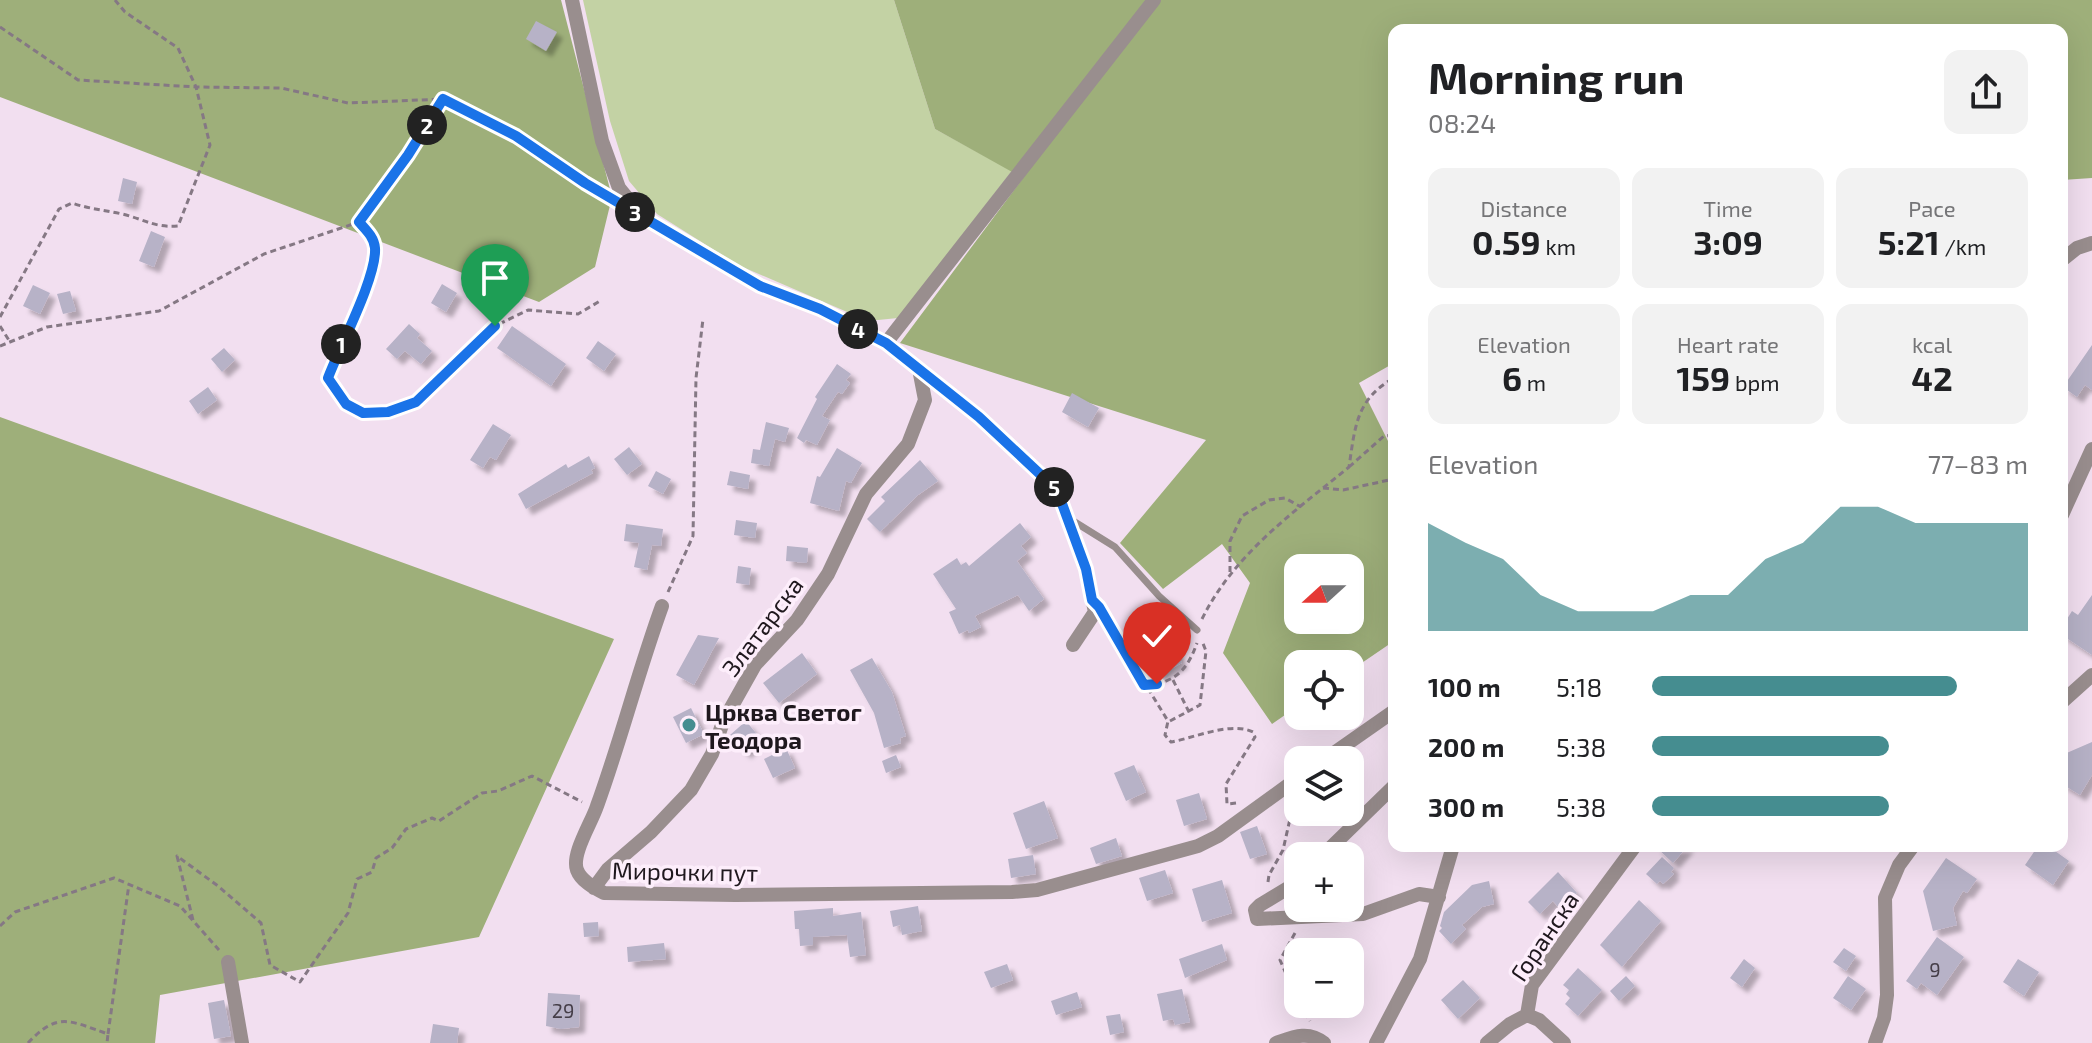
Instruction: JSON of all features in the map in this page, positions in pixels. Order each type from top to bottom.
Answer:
[{"type":"street","points":[[572,0],[602,141],[619,188],[642,216],[760,286],[820,309],[886,343],[979,417],[1057,490],[1086,569],[1095,612],[1073,645]]},
{"type":"street","points":[[886,343],[1154,0]]},
{"type":"street","points":[[2068,255],[2092,243]]},
{"type":"street","name":"Златарска","points":[[594,888],[608,869],[651,832],[691,790],[712,754],[723,722],[755,665],[797,620],[828,574],[866,494],[908,444],[925,400],[919,369]]},
{"type":"street","points":[[2068,502],[2092,449]]},
{"type":"street","name":"Мирочки пут","points":[[662,606],[636,678],[597,806],[576,858],[577,870],[594,888],[616,895],[1037,890],[1190,849],[1218,836],[1284,787]]},
{"type":"street","points":[[2068,697],[2092,675]]},
{"type":"street","points":[[1344,746],[1388,715]]},
{"type":"street","points":[[1336,842],[1388,792]]},
{"type":"street","points":[[1376,1043],[1420,959],[1451,852]]},
{"type":"street","name":"Горанска","points":[[1487,1043],[1527,1015],[1532,985],[1631,852]]},
{"type":"street","points":[[1875,1043],[1884,1018],[1887,995],[1885,898],[1887,888],[1909,852]]},
{"type":"street","points":[[1284,890],[1255,910],[1257,919],[1284,918]]},
{"type":"street","points":[[1364,914],[1419,894],[1439,897]]},
{"type":"street","points":[[228,962],[242,1043]]},
{"type":"street","points":[[1527,1015],[1539,1020],[1564,1043]]},
{"type":"street","points":[[1276,1043],[1298,1035],[1309,1035],[1324,1043]]},
{"type":"lane","points":[[1067,517],[1115,547],[1159,596],[1197,630]]},
{"type":"path","points":[[0,317],[59,209],[72,203],[95,211],[122,214],[161,228],[178,226],[210,145],[196,87],[178,48],[125,12],[115,0]]},
{"type":"path","points":[[0,27],[78,80],[281,88],[348,103],[443,99],[516,136],[608,196]]},
{"type":"path","points":[[0,346],[47,327],[159,311],[264,254],[359,222],[408,155],[443,99]]},
{"type":"path","points":[[359,222],[370,234],[375,249],[368,283],[328,378],[346,404],[363,413],[388,412],[416,402],[495,326],[528,310],[578,314],[600,301]]},
{"type":"path","points":[[662,606],[693,536],[696,378],[703,319]]},
{"type":"path","points":[[0,326],[10,342]]},
{"type":"path","points":[[1349,467],[1355,422],[1375,388],[1388,381]]},
{"type":"path","points":[[1197,630],[1230,572],[1323,488],[1388,436]]},
{"type":"path","points":[[1323,488],[1343,490],[1388,480]]},
{"type":"path","points":[[1230,572],[1230,541],[1242,516],[1269,500],[1285,498],[1301,507]]},
{"type":"path","points":[[1092,600],[1156,699],[1168,721],[1165,735],[1171,742],[1211,731],[1238,729],[1253,732],[1255,737],[1226,784],[1227,804],[1294,801],[1283,850],[1269,875],[1265,901]]},
{"type":"path","points":[[1145,686],[1173,680],[1186,664],[1199,635],[1206,651],[1200,705],[1168,721]]},
{"type":"path","points":[[1173,680],[1189,712]]},
{"type":"path","points":[[193,920],[177,856],[261,923],[270,965],[300,982],[348,913],[357,879],[372,872],[376,858],[392,848],[406,829],[432,818],[439,821],[482,793],[498,791],[532,776],[578,801],[597,806]]},
{"type":"path","points":[[0,926],[15,912],[114,878],[180,906],[228,962]]},
{"type":"path","points":[[107,1043],[129,884]]},
{"type":"path","points":[[28,1043],[45,1026],[70,1021],[108,1034]]},
{"type":"green space","points":[[0,0],[561,0],[612,197],[595,267],[539,302],[0,97]]},
{"type":"green space","points":[[583,0],[894,0],[935,129],[1012,171],[898,318],[868,321],[738,265],[657,214],[629,181],[610,121]]},
{"type":"green space","points":[[894,0],[2092,0],[2092,178],[2068,180],[2068,24],[1388,24],[1388,366],[1359,383],[1388,441],[1388,645],[1364,661],[1364,650],[1284,650],[1284,716],[1272,724],[1223,653],[1250,583],[1222,544],[1163,589],[1120,543],[1206,440],[900,343],[1023,178],[935,129]]},
{"type":"green space","points":[[0,417],[614,639],[479,937],[160,995],[155,1043],[0,1043]]},
{"type":"building","points":[[536,21],[557,32],[546,51],[526,39]]},
{"type":"building","points":[[123,178],[137,182],[132,204],[118,201]]},
{"type":"building","points":[[151,231],[165,237],[154,267],[139,261]]},
{"type":"building","points":[[442,284],[457,293],[446,312],[431,303]]},
{"type":"building","points":[[33,285],[50,293],[40,314],[23,306]]},
{"type":"building","points":[[70,291],[76,311],[63,314],[57,294]]},
{"type":"building","points":[[409,324],[420,334],[417,338],[432,351],[421,364],[405,351],[397,359],[386,349]]},
{"type":"building","points":[[512,326],[566,364],[551,386],[497,348]]},
{"type":"building","points":[[598,341],[616,354],[604,371],[586,358]]},
{"type":"building","points":[[2092,345],[2092,390],[2085,385],[2077,397],[2068,391],[2068,380]]},
{"type":"building","points":[[224,348],[235,360],[222,372],[211,359]]},
{"type":"building","points":[[837,364],[851,374],[846,380],[850,383],[842,394],[838,392],[822,416],[830,420],[817,445],[806,440],[804,443],[797,438],[817,399],[815,397]]},
{"type":"building","points":[[208,387],[217,400],[198,414],[189,401]]},
{"type":"building","points":[[1072,393],[1099,408],[1088,427],[1062,412]]},
{"type":"building","points":[[766,422],[789,428],[785,442],[775,439],[769,466],[751,463],[753,449],[760,450]]},
{"type":"building","points":[[493,424],[511,435],[496,460],[490,457],[483,468],[470,460]]},
{"type":"building","points":[[629,447],[642,464],[627,475],[614,459]]},
{"type":"building","points":[[837,448],[862,463],[851,483],[846,481],[839,511],[810,503],[817,476],[820,477]]},
{"type":"building","points":[[589,456],[595,468],[591,470],[593,473],[526,509],[518,494],[566,464],[568,468]]},
{"type":"building","points":[[920,460],[938,481],[918,495],[880,532],[867,519],[885,501],[881,497]]},
{"type":"building","points":[[656,471],[671,479],[663,494],[648,486]]},
{"type":"building","points":[[730,471],[750,475],[748,489],[727,485]]},
{"type":"building","points":[[736,520],[757,523],[755,538],[734,535]]},
{"type":"building","points":[[1020,523],[1031,537],[1021,546],[1027,553],[1017,561],[1044,599],[1029,611],[1018,595],[975,616],[981,627],[959,634],[949,612],[956,609],[933,574],[957,558],[961,565],[966,562],[969,566]]},
{"type":"building","points":[[626,524],[663,529],[661,546],[652,545],[647,570],[634,567],[639,543],[624,541]]},
{"type":"building","points":[[787,546],[808,548],[807,563],[786,561]]},
{"type":"building","points":[[738,566],[751,568],[749,585],[736,583]]},
{"type":"building","points":[[2092,595],[2092,655],[2068,639],[2068,617],[2072,611],[2078,615]]},
{"type":"building","points":[[1153,615],[1161,620],[1182,663],[1159,675],[1137,631],[1138,623],[1146,616]]},
{"type":"building","points":[[698,635],[719,638],[694,685],[676,675]]},
{"type":"building","points":[[802,653],[817,674],[779,703],[763,683]]},
{"type":"building","points":[[872,658],[892,692],[906,736],[900,738],[901,743],[884,748],[874,713],[850,670]]},
{"type":"building","name":"Црква Светог Теодора","points":[[691,708],[704,734],[686,743],[673,717]]},
{"type":"building","points":[[746,721],[760,738],[745,753],[730,735]]},
{"type":"building","points":[[2092,742],[2092,775],[2080,795],[2068,788],[2068,752]]},
{"type":"building","points":[[786,748],[795,768],[773,778],[764,759]]},
{"type":"building","points":[[896,755],[901,767],[886,773],[882,761]]},
{"type":"building","points":[[1134,765],[1146,792],[1126,801],[1114,773]]},
{"type":"building","points":[[1199,793],[1207,819],[1184,826],[1176,800]]},
{"type":"building","points":[[1044,801],[1058,838],[1026,849],[1013,813]]},
{"type":"building","points":[[1257,826],[1267,854],[1250,859],[1240,832]]},
{"type":"building","points":[[1116,838],[1122,856],[1096,864],[1090,848]]},
{"type":"building","points":[[1661,852],[1683,852],[1673,863]]},
{"type":"building","points":[[2034,852],[2056,852],[2069,861],[2053,885],[2025,865]]},
{"type":"building","points":[[1033,855],[1036,874],[1011,878],[1008,859]]},
{"type":"building","points":[[1662,857],[1674,868],[1671,872],[1674,874],[1663,884],[1660,881],[1657,884],[1646,874]]},
{"type":"building","points":[[1946,858],[1977,879],[1967,893],[1963,891],[1953,908],[1957,925],[1933,931],[1923,891]]},
{"type":"building","points":[[1165,870],[1173,893],[1147,901],[1139,878]]},
{"type":"building","points":[[1558,872],[1577,893],[1560,909],[1553,901],[1540,914],[1528,902]]},
{"type":"building","points":[[1222,880],[1232,913],[1202,922],[1192,889]]},
{"type":"building","points":[[1489,881],[1494,904],[1482,907],[1462,925],[1466,929],[1451,944],[1439,931],[1444,912],[1472,885]]},
{"type":"building","points":[[1639,900],[1661,921],[1622,967],[1600,945]]},
{"type":"building","points":[[918,906],[922,931],[902,935],[900,925],[893,927],[890,911]]},
{"type":"building","points":[[833,908],[833,916],[861,912],[866,955],[850,957],[847,935],[813,937],[813,945],[800,946],[794,911]]},
{"type":"building","points":[[598,922],[599,936],[584,937],[583,923]]},
{"type":"building","points":[[1937,937],[1964,957],[1937,995],[1921,983],[1917,989],[1906,981]]},
{"type":"building","points":[[664,943],[666,959],[628,962],[627,947]]},
{"type":"building","points":[[1222,944],[1227,960],[1185,978],[1179,959]]},
{"type":"building","points":[[1844,948],[1856,956],[1846,971],[1833,962]]},
{"type":"building","points":[[1744,959],[1755,968],[1742,987],[1730,978]]},
{"type":"building","points":[[2018,959],[2039,972],[2024,996],[2003,982]]},
{"type":"building","points":[[1007,964],[1013,980],[991,988],[984,972]]},
{"type":"building","points":[[1578,968],[1602,990],[1578,1016],[1565,1004],[1570,998],[1566,994],[1569,990],[1563,985]]},
{"type":"building","points":[[1626,976],[1635,986],[1619,1001],[1610,991]]},
{"type":"building","points":[[1848,976],[1866,989],[1851,1010],[1833,998]]},
{"type":"building","points":[[1463,980],[1480,998],[1458,1019],[1441,1000]]},
{"type":"building","points":[[1182,989],[1190,1022],[1175,1025],[1173,1019],[1163,1021],[1157,994]]},
{"type":"building","points":[[1077,992],[1082,1007],[1056,1015],[1051,1001]]},
{"type":"building","points":[[548,993],[580,995],[579,1027],[561,1029],[546,1026]]},
{"type":"building","points":[[224,1000],[231,1036],[214,1039],[208,1003]]},
{"type":"building","points":[[1120,1014],[1124,1032],[1110,1035],[1106,1016]]},
{"type":"building","points":[[433,1024],[459,1028],[457,1043],[430,1043]]},
{"type":"place","name":"Црква Светог Теодора","points":[[689,725]]},
{"type":"route","points":[[495,326],[416,402],[388,412],[363,413],[346,404],[328,378],[368,283],[375,249],[370,234],[359,222],[408,155],[443,99],[516,136],[585,183],[760,286],[820,309],[886,343],[939,384],[1057,490],[1086,569],[1092,600],[1144,685],[1157,684]]}]
